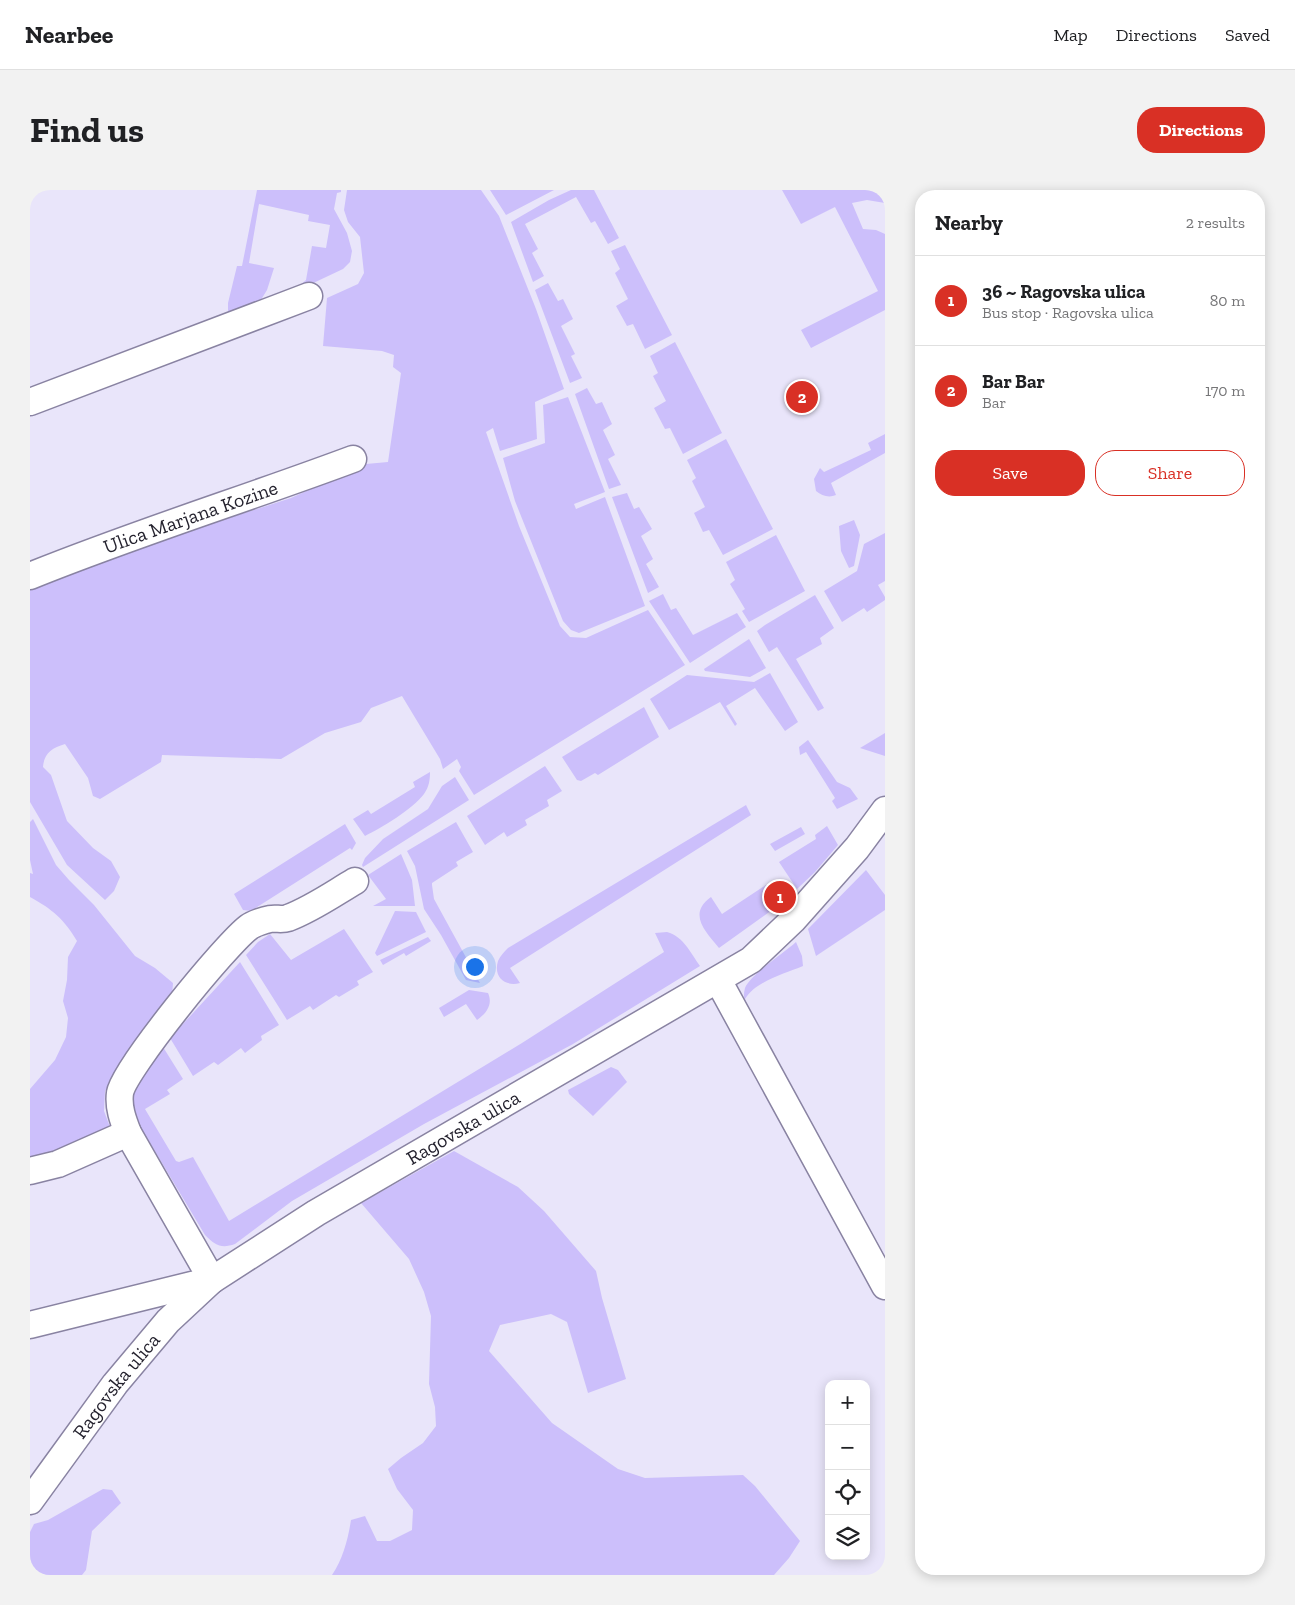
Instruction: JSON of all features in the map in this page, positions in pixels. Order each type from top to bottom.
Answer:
[{"type":"street","points":[[30,402],[309,296]]},
{"type":"street","name":"Ulica Marjana Kozine","points":[[30,576],[85,553],[353,459]]},
{"type":"street","name":"Ragovska ulica","points":[[30,1501],[116,1384],[168,1322],[212,1280],[316,1213],[751,960],[793,920],[857,848],[885,810]]},
{"type":"street","points":[[212,1280],[128,1134],[121,1114],[120,1091],[130,1071],[144,1051],[190,992],[234,941],[250,926],[269,919],[285,919],[306,911],[355,880]]},
{"type":"street","points":[[718,980],[885,1286]]},
{"type":"street","points":[[30,1171],[58,1164],[128,1134]]},
{"type":"street","name":"Ragovska ulica","points":[[30,1325],[212,1280]]},
{"type":"shaded area","points":[[257,190],[341,190],[341,192],[337,193],[334,209],[347,233],[352,251],[350,262],[343,269],[290,294],[306,280],[312,246],[326,248],[330,225],[308,221],[309,215],[259,204],[249,263],[274,268],[267,290],[259,303],[228,317],[228,303],[237,266],[242,266]]},
{"type":"shaded area","points":[[347,190],[481,190],[499,216],[536,309],[564,389],[535,402],[537,439],[500,451],[493,428],[486,432],[519,526],[560,626],[570,637],[586,638],[648,610],[685,665],[474,795],[459,771],[461,767],[457,759],[443,769],[440,759],[402,696],[371,708],[361,722],[325,733],[281,759],[162,755],[161,762],[100,799],[93,796],[88,778],[65,744],[60,746],[53,749],[47,755],[43,767],[51,775],[67,821],[93,848],[111,861],[120,877],[114,891],[105,900],[67,865],[30,802],[30,585],[77,564],[186,532],[291,498],[366,464],[388,462],[401,373],[393,367],[394,355],[382,351],[323,346],[327,298],[358,284],[364,273],[360,237],[348,222],[344,210]]},
{"type":"shaded area","points":[[490,190],[554,190],[506,215]]},
{"type":"shaded area","points":[[571,190],[594,190],[619,238],[608,244],[595,221],[591,223],[576,197],[525,224],[538,249],[532,253],[544,276],[533,282],[511,222],[549,200]]},
{"type":"shaded area","points":[[782,190],[885,190],[885,203],[867,200],[852,203],[863,229],[876,230],[885,234],[885,310],[811,348],[801,330],[878,291],[835,207],[801,224]]},
{"type":"shaded area","points":[[625,245],[672,335],[645,349],[633,324],[627,326],[616,306],[628,299],[615,273],[620,269],[611,251]]},
{"type":"shaded area","points":[[548,283],[558,301],[563,299],[573,319],[561,326],[575,354],[571,356],[582,378],[570,383],[535,290]]},
{"type":"shaded area","points":[[675,342],[722,433],[683,454],[670,428],[665,429],[654,408],[666,401],[653,376],[658,373],[650,356]]},
{"type":"shaded area","points":[[587,388],[596,404],[602,402],[612,424],[603,430],[615,455],[608,459],[621,485],[609,489],[575,394]]},
{"type":"shaded area","points":[[568,397],[605,492],[574,504],[576,509],[605,497],[645,606],[579,633],[571,630],[563,621],[515,501],[503,458],[545,443],[543,405]]},
{"type":"shaded area","points":[[885,434],[885,453],[831,483],[836,495],[826,496],[816,491],[814,479],[820,468],[824,472],[871,450],[868,443]]},
{"type":"shaded area","points":[[726,439],[773,529],[723,555],[709,530],[703,532],[694,513],[705,507],[692,481],[696,478],[687,460]]},
{"type":"shaded area","points":[[627,493],[634,509],[639,507],[652,529],[641,536],[653,559],[646,564],[659,587],[648,593],[612,497]]},
{"type":"shaded area","points":[[854,520],[860,535],[854,566],[849,568],[841,551],[839,526]]},
{"type":"shaded area","points":[[885,533],[885,581],[878,585],[885,600],[867,612],[864,608],[842,622],[824,591],[857,571],[864,544]]},
{"type":"shaded area","points":[[776,535],[805,591],[749,622],[742,611],[745,609],[730,584],[735,580],[726,562]]},
{"type":"shaded area","points":[[663,594],[671,610],[676,608],[693,635],[737,613],[746,627],[690,663],[649,601]]},
{"type":"shaded area","points":[[815,595],[834,628],[820,638],[822,644],[796,659],[824,708],[818,711],[777,647],[769,652],[757,631]]},
{"type":"shaded area","points":[[749,639],[766,668],[750,677],[705,671],[704,669]]},
{"type":"shaded area","points":[[770,673],[798,722],[785,731],[755,688],[726,706],[737,724],[735,726],[720,702],[669,730],[650,699],[687,675],[754,682]]},
{"type":"shaded area","points":[[644,707],[659,737],[598,775],[595,773],[581,781],[577,780],[562,757]]},
{"type":"shaded area","points":[[885,733],[885,756],[860,748]]},
{"type":"shaded area","points":[[808,740],[837,782],[850,788],[858,799],[837,809],[832,801],[835,798],[806,752],[800,755],[799,747]]},
{"type":"shaded area","points":[[545,766],[562,791],[547,800],[549,806],[525,820],[527,825],[507,837],[504,832],[485,845],[467,816]]},
{"type":"shaded area","points":[[430,772],[427,789],[419,800],[396,818],[365,836],[353,819],[368,810],[371,814],[415,787],[413,782]]},
{"type":"shaded area","points":[[455,777],[469,800],[363,867],[365,858],[383,839],[428,809],[442,786]]},
{"type":"shaded area","points":[[746,805],[751,815],[510,968],[520,983],[510,984],[499,976],[497,972],[498,961],[508,948]]},
{"type":"shaded area","points":[[33,819],[56,865],[94,905],[135,956],[155,968],[173,983],[172,996],[134,1043],[105,1091],[104,1111],[113,1135],[30,1165],[30,1089],[55,1060],[66,1037],[68,1018],[63,1001],[67,980],[68,957],[77,941],[57,915],[30,897],[30,873],[33,874],[30,860],[30,822]]},
{"type":"shaded area","points":[[456,822],[473,852],[456,862],[458,866],[432,883],[434,899],[480,983],[466,980],[424,909],[415,866],[407,851]]},
{"type":"shaded area","points":[[345,824],[356,843],[352,850],[350,848],[251,911],[243,910],[234,894]]},
{"type":"shaded area","points":[[827,826],[838,845],[815,872],[797,889],[779,862],[816,839],[815,835]]},
{"type":"shaded area","points":[[801,827],[805,834],[775,851],[770,844]]},
{"type":"shaded area","points":[[401,854],[412,880],[415,906],[373,906],[386,899],[368,875]]},
{"type":"shaded area","points":[[866,870],[885,895],[885,910],[816,956],[808,929]]},
{"type":"shaded area","points":[[766,885],[775,887],[780,894],[774,899],[779,905],[719,948],[701,923],[700,910],[704,903],[711,897],[722,914]]},
{"type":"shaded area","points":[[395,911],[416,912],[426,932],[377,956],[375,953]]},
{"type":"shaded area","points":[[344,929],[373,972],[357,981],[359,985],[339,997],[336,995],[313,1010],[310,1006],[287,1020],[246,955],[258,942],[270,934],[291,960]]},
{"type":"shaded area","points":[[667,932],[682,941],[700,966],[573,1044],[424,1124],[292,1201],[235,1244],[218,1245],[205,1235],[137,1120],[133,1107],[135,1090],[147,1068],[163,1047],[183,1079],[167,1090],[170,1094],[145,1109],[176,1161],[179,1162],[193,1157],[229,1221],[522,1043],[664,952],[655,933]]},
{"type":"shaded area","points":[[428,937],[431,941],[406,956],[404,953],[383,965],[380,960]]},
{"type":"shaded area","points":[[796,942],[802,956],[803,966],[756,987],[745,999],[747,1007],[745,1000],[744,993],[748,982]]},
{"type":"shaded area","points":[[240,962],[279,1025],[261,1036],[262,1040],[245,1053],[241,1048],[218,1065],[214,1062],[193,1076],[170,1038]]},
{"type":"shaded area","points":[[469,990],[488,993],[490,1001],[484,1014],[477,1020],[466,1004],[444,1017],[439,1008]]},
{"type":"shaded area","points":[[611,1067],[618,1070],[627,1082],[593,1116],[569,1094],[568,1090]]},
{"type":"shaded area","points":[[454,1151],[518,1187],[544,1211],[596,1271],[626,1379],[588,1393],[567,1322],[551,1314],[500,1325],[489,1351],[552,1423],[618,1469],[645,1478],[743,1475],[755,1486],[800,1541],[789,1558],[774,1575],[332,1575],[344,1549],[351,1520],[365,1516],[377,1541],[390,1541],[412,1530],[413,1510],[397,1489],[388,1469],[423,1443],[436,1426],[435,1407],[429,1384],[431,1316],[424,1292],[409,1259],[361,1203]]},
{"type":"shaded area","points":[[103,1489],[112,1490],[121,1503],[92,1531],[86,1570],[82,1575],[30,1575],[30,1532],[34,1524],[48,1520]]},
{"type":"place","name":"Bar Bar","points":[[802,397]]},
{"type":"place","name":"36 ~ Ragovska ulica","points":[[780,897]]}]
